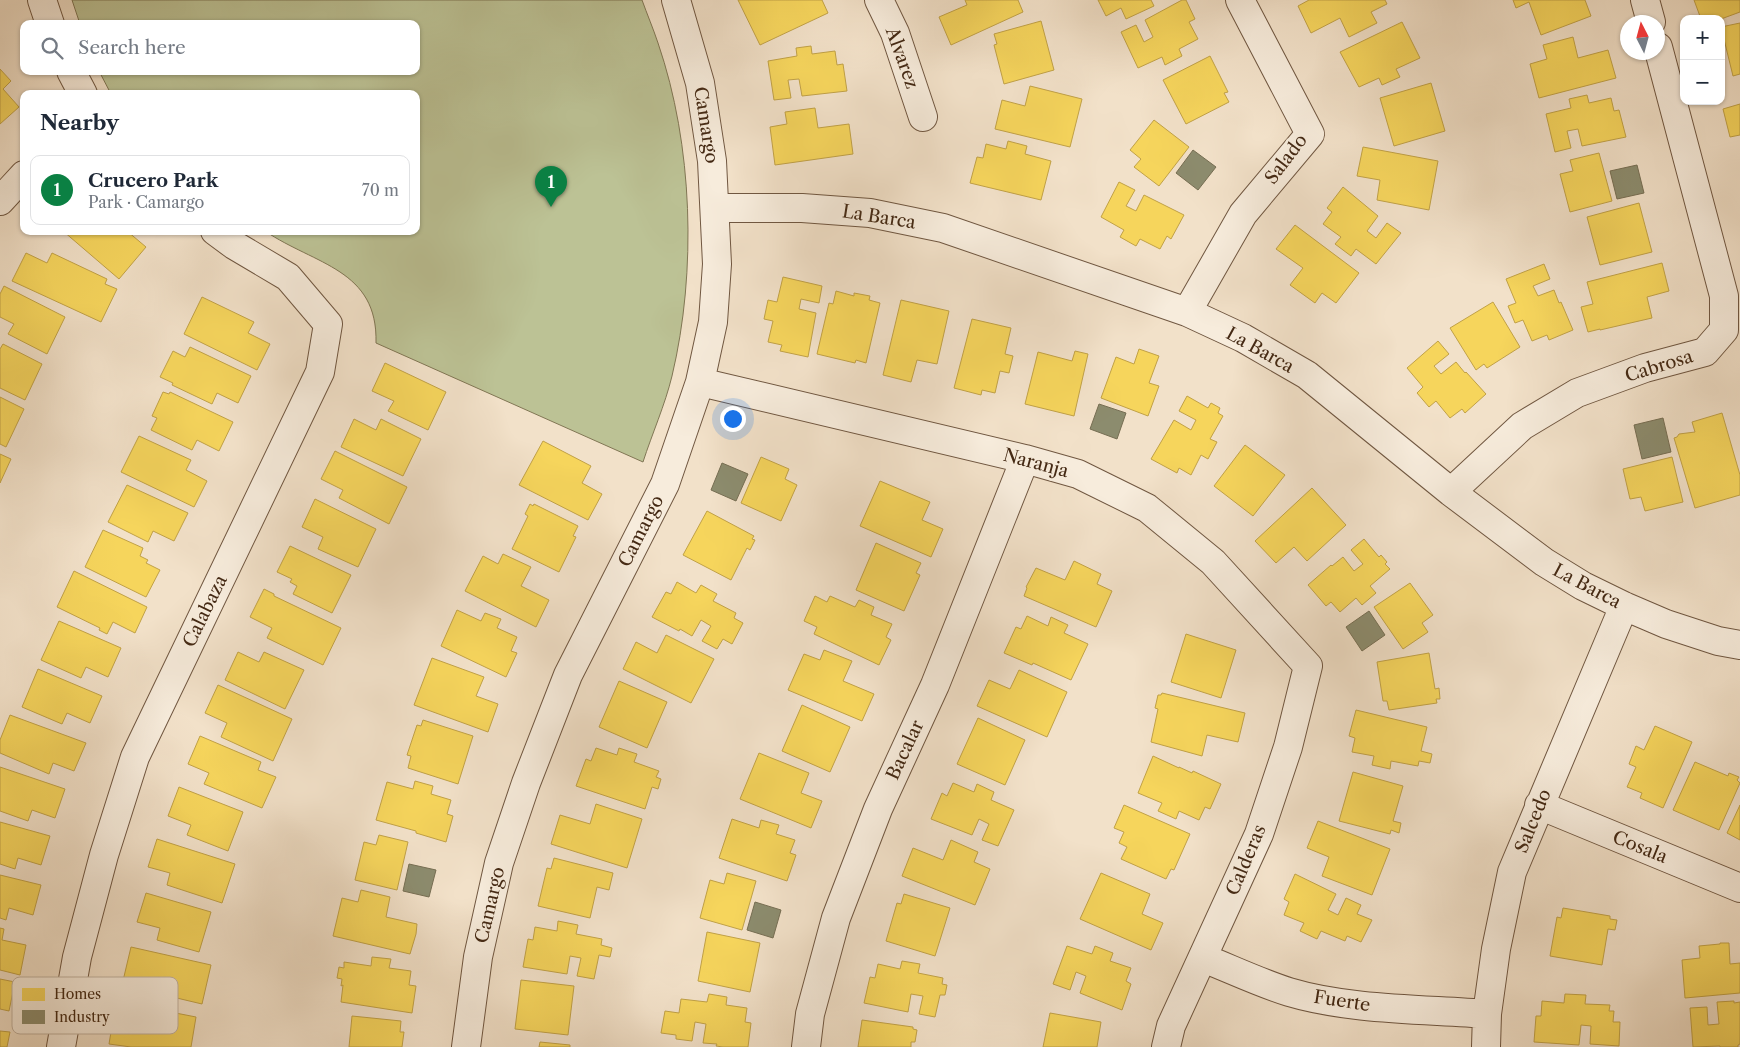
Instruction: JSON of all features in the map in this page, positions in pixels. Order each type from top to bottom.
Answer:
[{"type":"street","points":[[42,0],[49,20]]},
{"type":"street","name":"Camargo","points":[[466,1047],[478,957],[499,863],[526,783],[568,675],[665,484],[700,382],[713,322],[717,264],[712,161],[700,83],[676,0]]},
{"type":"street","name":"Alvarez","points":[[879,0],[895,33],[923,117]]},
{"type":"street","name":"Salado","points":[[1187,312],[1243,214],[1310,134],[1240,0]]},
{"type":"street","points":[[1645,0],[1649,15]]},
{"type":"street","name":"Cabrosa","points":[[1451,492],[1522,426],[1577,393],[1646,368],[1705,352],[1724,330],[1724,296],[1661,60]]},
{"type":"street","points":[[73,75],[82,90]]},
{"type":"street","points":[[0,201],[20,179]]},
{"type":"street","name":"La Barca","points":[[715,208],[802,208],[870,213],[943,228],[1187,312],[1243,338],[1307,375],[1451,492],[1544,562],[1583,586],[1666,624],[1740,645]]},
{"type":"street","name":"Calabaza","points":[[73,977],[77,956],[104,855],[135,757],[320,372],[328,324],[288,277],[220,235]]},
{"type":"street","name":"Naranja","points":[[700,382],[1025,459],[1078,474],[1147,508],[1213,562],[1308,666]]},
{"type":"street","name":"Bacalar","points":[[806,1047],[810,1014],[840,909],[878,809],[935,685],[1025,459]]},
{"type":"street","name":"Salcedo","points":[[1486,1047],[1487,1014],[1496,949],[1512,872],[1624,606]]},
{"type":"street","name":"Calderas","points":[[1166,1047],[1171,1026],[1258,834],[1288,747],[1308,666]]},
{"type":"street","name":"Cosala","points":[[1539,805],[1740,888]]},
{"type":"street","name":"Fuerte","points":[[1203,958],[1288,992],[1331,1001],[1487,1014]]},
{"type":"street","name":"Calabaza","points":[[61,1047],[63,1034]]},
{"type":"green space","points":[[72,0],[642,0],[670,82],[678,123],[688,208],[688,251],[680,336],[666,398],[643,462],[376,343],[374,318],[367,299],[355,284],[323,262],[271,235],[420,235],[420,90],[109,90],[101,75],[420,75],[420,20],[79,20]]},
{"type":"building: Homes","points":[[738,0],[822,0],[828,13],[760,45]]},
{"type":"building: Homes","points":[[965,0],[1018,0],[1023,12],[951,45],[939,17],[967,5]]},
{"type":"building: Homes","points":[[1098,0],[1151,0],[1154,6],[1126,19],[1121,8],[1106,16]]},
{"type":"building: Homes","points":[[1182,0],[1186,0],[1195,19],[1189,22],[1198,39],[1179,49],[1182,56],[1165,65],[1162,57],[1138,68],[1121,32],[1136,25],[1144,42],[1153,37],[1145,20]]},
{"type":"building: Homes","points":[[1309,0],[1385,0],[1387,4],[1371,12],[1377,23],[1349,37],[1340,18],[1311,33],[1298,6]]},
{"type":"building: Homes","points":[[1513,0],[1585,0],[1591,16],[1541,35],[1529,2],[1516,8]]},
{"type":"building: Homes","points":[[1694,0],[1740,0],[1740,12],[1725,18],[1725,15],[1700,15]]},
{"type":"building: Homes","points":[[1041,21],[1054,70],[1004,84],[994,45],[997,44],[994,34]]},
{"type":"building: Homes","points":[[1402,22],[1420,58],[1396,69],[1400,77],[1382,85],[1379,78],[1359,87],[1340,52]]},
{"type":"building: Homes","points":[[1740,23],[1740,74],[1733,76],[1725,43],[1725,26]]},
{"type":"building: Homes","points":[[1573,37],[1578,58],[1608,50],[1616,78],[1539,98],[1530,64],[1547,59],[1543,45]]},
{"type":"building: Homes","points":[[811,46],[812,54],[835,51],[837,65],[843,64],[847,91],[802,96],[799,79],[788,80],[791,98],[774,100],[768,61],[797,56],[796,48]]},
{"type":"building: Homes","points":[[1210,56],[1228,92],[1224,93],[1229,102],[1186,124],[1163,80]]},
{"type":"building: Homes","points":[[0,69],[11,81],[3,89],[19,107],[0,124]]},
{"type":"building: Homes","points":[[1431,83],[1445,131],[1394,146],[1380,98]]},
{"type":"building: Homes","points":[[1030,86],[1082,99],[1070,147],[995,129],[1002,100],[1025,106]]},
{"type":"building: Homes","points":[[1587,95],[1589,103],[1611,98],[1614,111],[1619,110],[1626,137],[1582,146],[1578,129],[1567,131],[1571,148],[1555,152],[1546,114],[1571,108],[1569,99]]},
{"type":"building: Homes","points":[[1740,104],[1740,135],[1730,137],[1723,109]]},
{"type":"building: Homes","points":[[815,108],[818,128],[849,124],[853,154],[775,165],[770,127],[787,124],[785,112]]},
{"type":"building: Homes","points":[[1154,120],[1189,147],[1159,186],[1134,167],[1141,159],[1130,150]]},
{"type":"building: Homes","points":[[1008,141],[1027,146],[1025,154],[1051,161],[1041,200],[970,183],[977,157],[983,158],[986,144],[1006,149]]},
{"type":"building: Homes","points":[[1363,147],[1438,161],[1429,210],[1377,200],[1380,180],[1357,176]]},
{"type":"building: Homes","points":[[1599,153],[1612,201],[1570,212],[1560,174],[1573,171],[1570,160]]},
{"type":"building: Homes","points":[[1119,182],[1135,190],[1126,206],[1136,211],[1144,195],[1184,215],[1171,239],[1167,236],[1160,249],[1140,239],[1136,246],[1120,237],[1124,230],[1101,217]]},
{"type":"building: Homes","points":[[1343,187],[1378,216],[1367,231],[1376,238],[1387,223],[1401,233],[1376,264],[1356,249],[1351,256],[1335,244],[1341,237],[1323,224],[1332,212],[1327,208]]},
{"type":"building: Homes","points":[[1639,203],[1652,252],[1600,265],[1587,217]]},
{"type":"building: Homes","points":[[1295,225],[1359,273],[1336,303],[1322,293],[1315,303],[1290,285],[1303,268],[1276,249]]},
{"type":"building: Homes","points":[[68,235],[132,235],[146,247],[119,279]]},
{"type":"building: Homes","points":[[26,253],[47,263],[52,253],[107,279],[105,284],[117,289],[101,322],[12,281]]},
{"type":"building: Homes","points":[[1662,263],[1669,291],[1647,297],[1652,318],[1588,332],[1581,307],[1593,304],[1587,282]]},
{"type":"building: Homes","points":[[1544,264],[1550,279],[1533,286],[1538,296],[1554,290],[1573,330],[1549,340],[1547,335],[1532,341],[1523,320],[1515,323],[1508,306],[1516,303],[1506,279]]},
{"type":"building: Homes","points":[[783,277],[822,286],[819,303],[801,299],[799,309],[816,313],[808,357],[780,351],[782,345],[768,342],[773,321],[764,319],[768,300],[777,302]]},
{"type":"building: Homes","points":[[4,286],[65,317],[47,354],[8,334],[14,324],[0,317],[0,294]]},
{"type":"building: Homes","points":[[836,291],[854,296],[854,293],[870,296],[869,300],[880,303],[866,363],[856,360],[855,363],[817,354],[829,303],[833,304]]},
{"type":"building: Homes","points":[[202,297],[254,322],[248,333],[270,344],[257,370],[184,334]]},
{"type":"building: Homes","points":[[901,300],[949,311],[937,364],[917,360],[911,382],[883,375]]},
{"type":"building: Homes","points":[[1493,302],[1520,347],[1487,368],[1484,364],[1476,370],[1450,328]]},
{"type":"building: Homes","points":[[972,319],[1011,328],[1005,354],[1013,356],[1009,373],[1000,371],[995,393],[982,390],[981,395],[954,388]]},
{"type":"building: Homes","points":[[1438,341],[1449,354],[1434,366],[1441,374],[1456,362],[1486,394],[1465,413],[1462,409],[1450,418],[1436,401],[1429,407],[1417,393],[1423,387],[1407,368]]},
{"type":"building: Homes","points":[[3,344],[42,364],[25,400],[0,388],[0,349]]},
{"type":"building: Homes","points":[[190,347],[251,376],[238,403],[217,393],[212,404],[172,385],[173,383],[160,377],[173,351],[185,357]]},
{"type":"building: Homes","points":[[1139,349],[1159,356],[1149,383],[1159,386],[1148,416],[1101,398],[1116,357],[1134,364]]},
{"type":"building: Homes","points":[[1075,351],[1088,354],[1074,416],[1025,404],[1038,352],[1072,361]]},
{"type":"building: Homes","points":[[385,363],[446,392],[428,430],[388,411],[394,401],[372,391]]},
{"type":"building: Homes","points":[[163,392],[169,394],[170,392],[233,422],[219,451],[197,440],[192,450],[151,430],[157,418],[152,416]]},
{"type":"building: Homes","points":[[1187,396],[1208,408],[1211,403],[1220,408],[1218,413],[1223,416],[1210,439],[1217,442],[1208,459],[1201,455],[1191,475],[1179,468],[1177,473],[1151,459],[1174,420],[1191,430],[1196,420],[1179,411]]},
{"type":"building: Homes","points":[[0,397],[24,409],[6,447],[0,444]]},
{"type":"building: Homes","points":[[1722,413],[1740,475],[1740,495],[1695,508],[1674,438],[1679,434],[1695,432],[1692,422]]},
{"type":"building: Homes","points":[[354,419],[376,430],[381,419],[421,439],[403,476],[341,447]]},
{"type":"building: Homes","points":[[139,436],[191,460],[186,470],[207,481],[194,507],[121,472]]},
{"type":"building: Homes","points":[[543,441],[591,466],[582,483],[602,494],[588,520],[519,485]]},
{"type":"building: Homes","points":[[1245,445],[1285,475],[1253,516],[1214,486]]},
{"type":"building: Homes","points":[[335,451],[407,487],[389,524],[339,498],[343,490],[321,479]]},
{"type":"building: Homes","points":[[0,454],[11,459],[0,483]]},
{"type":"building: Homes","points":[[761,457],[789,469],[785,479],[797,485],[781,521],[741,503]]},
{"type":"building: Homes","points":[[1672,457],[1683,502],[1645,511],[1641,497],[1630,499],[1623,469]]},
{"type":"building: Homes","points":[[880,481],[930,502],[922,520],[943,529],[931,557],[860,526]]},
{"type":"building: Homes","points":[[127,485],[188,513],[174,541],[153,531],[148,542],[108,522]]},
{"type":"building: Homes","points":[[1312,488],[1346,525],[1307,561],[1294,547],[1276,563],[1255,541]]},
{"type":"building: Homes","points":[[315,499],[376,529],[358,567],[318,549],[323,537],[302,527]]},
{"type":"building: Homes","points":[[530,504],[533,506],[534,504],[578,526],[573,536],[576,537],[559,572],[512,549],[528,516],[525,514]]},
{"type":"building: Homes","points":[[707,511],[754,536],[752,539],[755,540],[750,550],[747,548],[731,580],[683,555]]},
{"type":"building: Homes","points":[[103,530],[143,548],[140,556],[148,560],[146,563],[160,570],[146,597],[85,567]]},
{"type":"building: Homes","points":[[1364,539],[1379,557],[1381,555],[1387,562],[1385,564],[1390,569],[1370,586],[1376,593],[1362,605],[1356,598],[1340,612],[1331,602],[1326,606],[1308,585],[1343,557],[1354,571],[1363,564],[1351,550]]},
{"type":"building: Homes","points":[[876,543],[921,563],[916,573],[920,575],[904,611],[856,590]]},
{"type":"building: Homes","points":[[290,546],[351,575],[332,613],[293,594],[297,586],[290,582],[292,579],[277,572]]},
{"type":"building: Homes","points":[[503,554],[531,567],[521,586],[549,600],[536,627],[465,591],[483,556],[498,564]]},
{"type":"building: Homes","points":[[1074,561],[1101,574],[1097,584],[1112,591],[1096,627],[1024,596],[1026,587],[1036,568],[1065,580]]},
{"type":"building: Homes","points":[[74,571],[147,607],[135,633],[113,622],[107,634],[99,630],[100,628],[57,607]]},
{"type":"building: Homes","points":[[677,582],[696,593],[701,585],[717,594],[713,601],[736,613],[734,618],[743,623],[732,644],[723,639],[717,649],[702,641],[711,626],[701,620],[692,636],[652,617],[666,592],[671,594]]},
{"type":"building: Homes","points":[[1410,583],[1433,615],[1422,623],[1428,632],[1403,649],[1374,607]]},
{"type":"building: Homes","points":[[264,589],[274,594],[274,596],[341,628],[323,665],[267,638],[272,628],[250,617]]},
{"type":"building: Homes","points":[[815,596],[827,602],[830,596],[855,607],[859,600],[874,607],[871,615],[892,624],[886,637],[891,640],[879,665],[814,634],[817,627],[804,621]]},
{"type":"building: Homes","points":[[457,610],[481,621],[485,613],[501,619],[497,628],[517,637],[511,651],[517,653],[506,677],[441,646]]},
{"type":"building: Homes","points":[[1027,616],[1048,626],[1051,617],[1068,625],[1064,633],[1088,644],[1071,680],[1033,663],[1032,665],[1004,653],[1016,627],[1021,629]]},
{"type":"building: Homes","points":[[59,621],[121,648],[108,677],[86,667],[81,678],[41,660]]},
{"type":"building: Homes","points":[[1186,634],[1236,650],[1221,698],[1171,682]]},
{"type":"building: Homes","points":[[666,635],[714,659],[691,703],[623,669],[636,642],[657,653]]},
{"type":"building: Homes","points":[[824,650],[852,661],[843,681],[874,694],[862,721],[788,690],[804,654],[820,660]]},
{"type":"building: Homes","points":[[238,652],[259,662],[264,652],[304,670],[285,709],[225,680]]},
{"type":"building: Homes","points":[[1429,653],[1435,689],[1439,688],[1440,699],[1436,699],[1437,703],[1389,710],[1387,701],[1383,701],[1377,662]]},
{"type":"building: Homes","points":[[432,658],[484,677],[476,696],[498,704],[488,732],[414,705]]},
{"type":"building: Homes","points":[[38,669],[102,696],[90,723],[67,713],[62,724],[22,707]]},
{"type":"building: Homes","points":[[1019,670],[1067,692],[1047,737],[977,706],[989,680],[1010,689]]},
{"type":"building: Homes","points":[[619,681],[667,702],[647,748],[599,727]]},
{"type":"building: Homes","points":[[218,685],[292,719],[273,761],[221,737],[227,723],[205,713]]},
{"type":"building: Homes","points":[[1162,693],[1245,713],[1238,742],[1207,735],[1202,756],[1151,742],[1158,709],[1155,708],[1158,695]]},
{"type":"building: Homes","points":[[802,705],[850,727],[830,772],[782,751]]},
{"type":"building: Homes","points":[[1356,710],[1427,727],[1421,751],[1432,754],[1430,763],[1419,761],[1418,766],[1391,761],[1390,769],[1372,765],[1374,756],[1352,752],[1355,738],[1349,736]]},
{"type":"building: Homes","points":[[10,715],[86,743],[74,771],[53,763],[49,774],[0,753],[0,740]]},
{"type":"building: Homes","points":[[978,718],[1025,740],[1005,785],[957,764]]},
{"type":"building: Homes","points":[[423,720],[473,736],[458,784],[408,768],[411,756],[407,755],[417,725],[421,726]]},
{"type":"building: Homes","points":[[1655,726],[1692,742],[1663,808],[1640,798],[1642,793],[1627,787],[1636,767],[1629,764],[1636,746],[1644,750]]},
{"type":"building: Homes","points":[[200,736],[261,762],[258,770],[276,777],[262,808],[204,784],[209,773],[188,764]]},
{"type":"building: Homes","points":[[596,748],[617,755],[619,748],[637,754],[634,762],[659,771],[656,777],[661,779],[658,789],[652,787],[645,809],[576,786],[586,759],[591,761]]},
{"type":"building: Homes","points":[[759,753],[809,773],[801,793],[822,801],[811,828],[740,799]]},
{"type":"building: Homes","points":[[1153,756],[1221,784],[1210,809],[1205,807],[1199,820],[1179,811],[1176,819],[1158,811],[1162,803],[1138,793]]},
{"type":"building: Homes","points":[[1695,762],[1728,776],[1729,773],[1739,777],[1737,780],[1740,783],[1719,830],[1673,810]]},
{"type":"building: Homes","points":[[0,767],[65,789],[55,818],[32,810],[28,821],[0,811]]},
{"type":"building: Homes","points":[[1353,772],[1403,786],[1393,821],[1401,823],[1399,833],[1391,830],[1390,834],[1339,821]]},
{"type":"building: Homes","points":[[415,781],[433,786],[431,794],[451,800],[447,814],[453,816],[446,842],[376,820],[387,782],[413,789]]},
{"type":"building: Homes","points":[[953,783],[974,792],[977,784],[994,792],[991,800],[1014,810],[998,846],[982,840],[989,824],[979,819],[972,835],[931,819],[942,793],[947,796]]},
{"type":"building: Homes","points":[[179,787],[243,812],[228,851],[187,835],[191,825],[168,816]]},
{"type":"building: Homes","points":[[596,804],[642,819],[627,868],[551,844],[560,815],[590,824]]},
{"type":"building: Homes","points":[[1124,805],[1190,834],[1174,870],[1171,869],[1166,879],[1121,859],[1127,847],[1119,843],[1124,832],[1114,828]]},
{"type":"building: Homes","points":[[1740,805],[1740,840],[1727,833]]},
{"type":"building: Homes","points":[[732,819],[759,828],[761,820],[779,825],[776,834],[795,840],[790,853],[796,855],[787,881],[719,858]]},
{"type":"building: Homes","points":[[1318,821],[1390,849],[1372,895],[1322,876],[1329,857],[1307,848]]},
{"type":"building: Homes","points":[[0,822],[50,836],[41,865],[18,858],[15,869],[0,864]]},
{"type":"building: Homes","points":[[379,835],[408,842],[397,890],[355,880],[364,842],[376,845]]},
{"type":"building: Homes","points":[[157,839],[235,864],[222,903],[167,885],[170,873],[148,867]]},
{"type":"building: Homes","points":[[951,840],[978,852],[974,862],[990,869],[975,905],[902,876],[913,848],[943,860]]},
{"type":"building: Homes","points":[[554,858],[613,873],[609,890],[597,887],[590,918],[538,906],[547,868],[551,869]]},
{"type":"building: Homes","points":[[727,873],[756,881],[742,930],[700,918],[710,880],[724,884]]},
{"type":"building: Homes","points":[[1101,873],[1150,894],[1142,914],[1163,923],[1151,950],[1080,919]]},
{"type":"building: Homes","points":[[1295,874],[1336,894],[1328,910],[1338,915],[1346,898],[1361,905],[1357,914],[1372,920],[1361,942],[1347,936],[1345,941],[1321,931],[1317,939],[1300,931],[1304,923],[1284,915],[1289,902],[1284,899]]},
{"type":"building: Homes","points":[[0,875],[41,885],[33,915],[9,908],[6,920],[0,918]]},
{"type":"building: Homes","points":[[361,890],[390,897],[386,917],[417,924],[410,954],[333,936],[342,898],[358,902]]},
{"type":"building: Homes","points":[[146,893],[211,912],[199,952],[157,940],[160,928],[137,922]]},
{"type":"building: Homes","points":[[904,894],[950,908],[935,956],[886,941],[897,903],[901,904]]},
{"type":"building: Homes","points":[[1563,908],[1610,916],[1610,919],[1617,920],[1615,930],[1608,929],[1602,965],[1550,956],[1557,917],[1561,918]]},
{"type":"building: Homes","points":[[558,921],[578,925],[576,934],[602,939],[601,945],[612,948],[610,957],[599,955],[594,979],[577,976],[581,958],[570,956],[567,974],[523,967],[528,939],[533,940],[535,927],[557,931]]},
{"type":"building: Homes","points":[[0,928],[4,929],[2,940],[26,945],[20,975],[0,970]]},
{"type":"building: Homes","points":[[707,932],[760,943],[750,992],[698,981]]},
{"type":"building: Homes","points":[[1729,943],[1730,964],[1740,963],[1740,993],[1685,998],[1682,960],[1700,958],[1699,946]]},
{"type":"building: Homes","points":[[1067,946],[1092,954],[1095,946],[1113,953],[1110,961],[1131,968],[1126,981],[1131,984],[1122,1010],[1080,993],[1086,976],[1076,972],[1070,990],[1053,984]]},
{"type":"building: Homes","points":[[131,947],[211,965],[202,1004],[178,998],[178,977],[124,977]]},
{"type":"building: Homes","points":[[372,957],[391,959],[389,968],[411,971],[409,985],[416,986],[412,1013],[341,1002],[343,985],[341,986],[342,979],[337,978],[339,967],[344,968],[344,962],[371,966]]},
{"type":"building: Homes","points":[[902,961],[920,964],[918,973],[943,978],[942,984],[947,985],[945,995],[940,995],[935,1017],[919,1014],[923,996],[911,994],[908,1012],[864,1003],[870,977],[875,978],[878,964],[900,969]]},
{"type":"building: Homes","points":[[0,979],[12,981],[12,996],[9,1011],[0,1009]]},
{"type":"building: Homes","points":[[521,980],[574,986],[568,1035],[515,1029]]},
{"type":"building: Homes","points":[[709,994],[727,997],[726,1005],[747,1008],[745,1022],[751,1023],[748,1047],[723,1047],[716,1046],[717,1044],[703,1043],[706,1024],[695,1022],[692,1041],[676,1039],[676,1035],[661,1033],[665,1011],[679,1013],[681,999],[707,1002]]},
{"type":"building: Homes","points":[[1565,994],[1586,995],[1585,1004],[1610,1005],[1609,1011],[1614,1011],[1613,1022],[1620,1022],[1619,1046],[1590,1044],[1591,1026],[1581,1025],[1579,1045],[1534,1042],[1536,1016],[1541,1016],[1542,1001],[1564,1003]]},
{"type":"building: Homes","points":[[1734,1001],[1734,1003],[1740,1002],[1740,1044],[1738,1047],[1693,1047],[1690,1008],[1707,1007],[1708,1025],[1719,1024],[1717,1002]]},
{"type":"building: Homes","points":[[178,1013],[196,1017],[191,1047],[131,1047],[109,1044],[111,1034],[178,1034]]},
{"type":"building: Homes","points":[[1050,1013],[1101,1022],[1097,1047],[1043,1047]]},
{"type":"building: Homes","points":[[352,1016],[401,1021],[400,1032],[404,1032],[402,1047],[349,1047]]},
{"type":"building: Homes","points":[[862,1020],[913,1027],[913,1029],[917,1030],[915,1042],[911,1042],[911,1047],[858,1047]]},
{"type":"building: Homes","points":[[0,1031],[10,1032],[7,1047],[0,1047]]},
{"type":"building: Homes","points":[[540,1042],[570,1045],[570,1047],[539,1047]]},
{"type":"building: Industry","points":[[1193,150],[1216,167],[1198,190],[1176,173]]},
{"type":"building: Industry","points":[[1637,165],[1644,193],[1617,199],[1610,171]]},
{"type":"building: Industry","points":[[1099,404],[1126,413],[1117,439],[1090,429]]},
{"type":"building: Industry","points":[[1663,418],[1671,452],[1642,459],[1634,425]]},
{"type":"building: Industry","points":[[722,463],[748,474],[736,501],[711,490]]},
{"type":"building: Industry","points":[[1369,611],[1385,635],[1362,651],[1346,627]]},
{"type":"building: Industry","points":[[409,864],[436,870],[429,897],[403,891]]},
{"type":"building: Industry","points":[[755,902],[781,910],[773,938],[747,930]]},
{"type":"place","name":"Crucero Park","points":[[551,207]]}]
